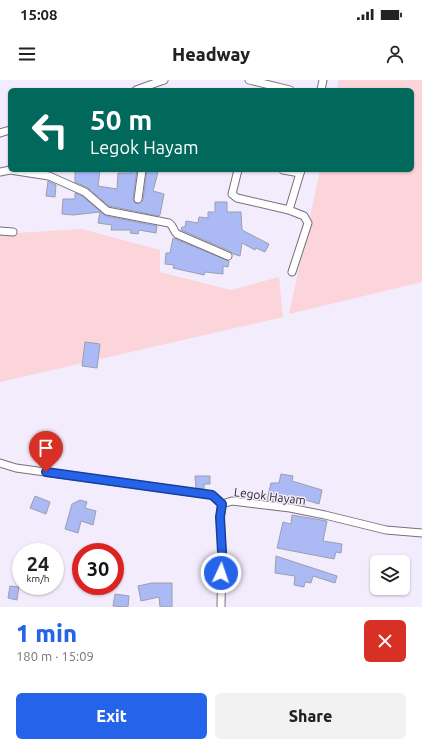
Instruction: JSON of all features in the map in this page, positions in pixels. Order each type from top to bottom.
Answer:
[{"type":"street","points":[[143,88],[164,80]]},
{"type":"street","points":[[249,80],[259,86],[274,88]]},
{"type":"street","points":[[23,172],[49,176],[85,192],[108,211],[168,223],[173,226],[174,232],[177,234],[228,256]]},
{"type":"street","points":[[138,199],[142,172]]},
{"type":"street","points":[[238,172],[232,194],[236,198],[289,210],[304,216],[308,223],[292,272]]},
{"type":"street","points":[[289,210],[300,172]]},
{"type":"street","points":[[0,231],[13,232]]},
{"type":"street","name":"Legok Hayam","points":[[0,463],[16,468],[212,495],[222,504],[232,501],[290,508],[386,530],[422,533]]},
{"type":"street","points":[[221,607],[220,584],[222,552],[220,517],[222,504]]},
{"type":"shaded area","points":[[339,80],[422,80],[422,282],[289,314],[320,172],[414,172],[414,88],[337,88]]},
{"type":"shaded area","points":[[82,229],[160,250],[160,272],[231,290],[279,277],[283,317],[0,382],[0,234]]},
{"type":"building","points":[[75,172],[100,172],[98,186],[117,189],[118,173],[137,172],[133,199],[135,203],[138,204],[143,200],[147,172],[158,172],[153,191],[164,194],[160,215],[109,206],[88,188],[75,182]]},
{"type":"building","points":[[48,181],[56,185],[55,197],[46,196]]},
{"type":"building","points":[[75,193],[82,196],[106,216],[157,226],[156,233],[139,230],[138,234],[130,233],[131,230],[111,230],[112,225],[98,223],[100,212],[73,215],[62,214],[63,199],[75,199]]},
{"type":"building","points":[[215,202],[227,202],[227,212],[241,212],[242,230],[269,244],[265,252],[256,248],[255,250],[242,243],[240,256],[181,230],[182,227],[185,227],[186,221],[198,223],[199,217],[208,218],[208,212],[215,212]]},
{"type":"building","points":[[173,238],[229,261],[228,267],[223,266],[223,274],[205,272],[204,275],[173,268],[174,265],[165,264],[166,253],[170,253]]},
{"type":"building","points":[[85,342],[100,344],[97,368],[82,366]]},
{"type":"building","points":[[281,474],[293,476],[292,481],[322,490],[319,504],[299,498],[298,503],[276,499],[275,501],[267,500],[271,483],[279,483]]},
{"type":"building","points":[[195,476],[210,476],[210,484],[204,484],[204,489],[196,488]]},
{"type":"building","points":[[35,496],[50,502],[46,514],[30,508]]},
{"type":"building","points":[[80,500],[87,502],[85,508],[96,511],[93,525],[81,521],[78,533],[65,529],[72,504]]},
{"type":"building","points":[[292,515],[327,521],[323,541],[342,544],[341,553],[336,552],[334,559],[277,548],[283,522],[291,524]]},
{"type":"building","points":[[276,556],[337,576],[335,583],[313,576],[311,583],[305,582],[304,587],[294,585],[295,576],[275,573]]},
{"type":"building","points":[[152,583],[172,583],[172,607],[160,607],[159,597],[141,601],[138,586]]},
{"type":"building","points":[[10,586],[12,586],[12,595],[18,595],[17,600],[8,598]]},
{"type":"building","points":[[115,595],[129,596],[128,607],[113,606]]},
{"type":"route","points":[[46,472],[212,495],[222,504],[220,510],[222,552],[221,573]]}]
